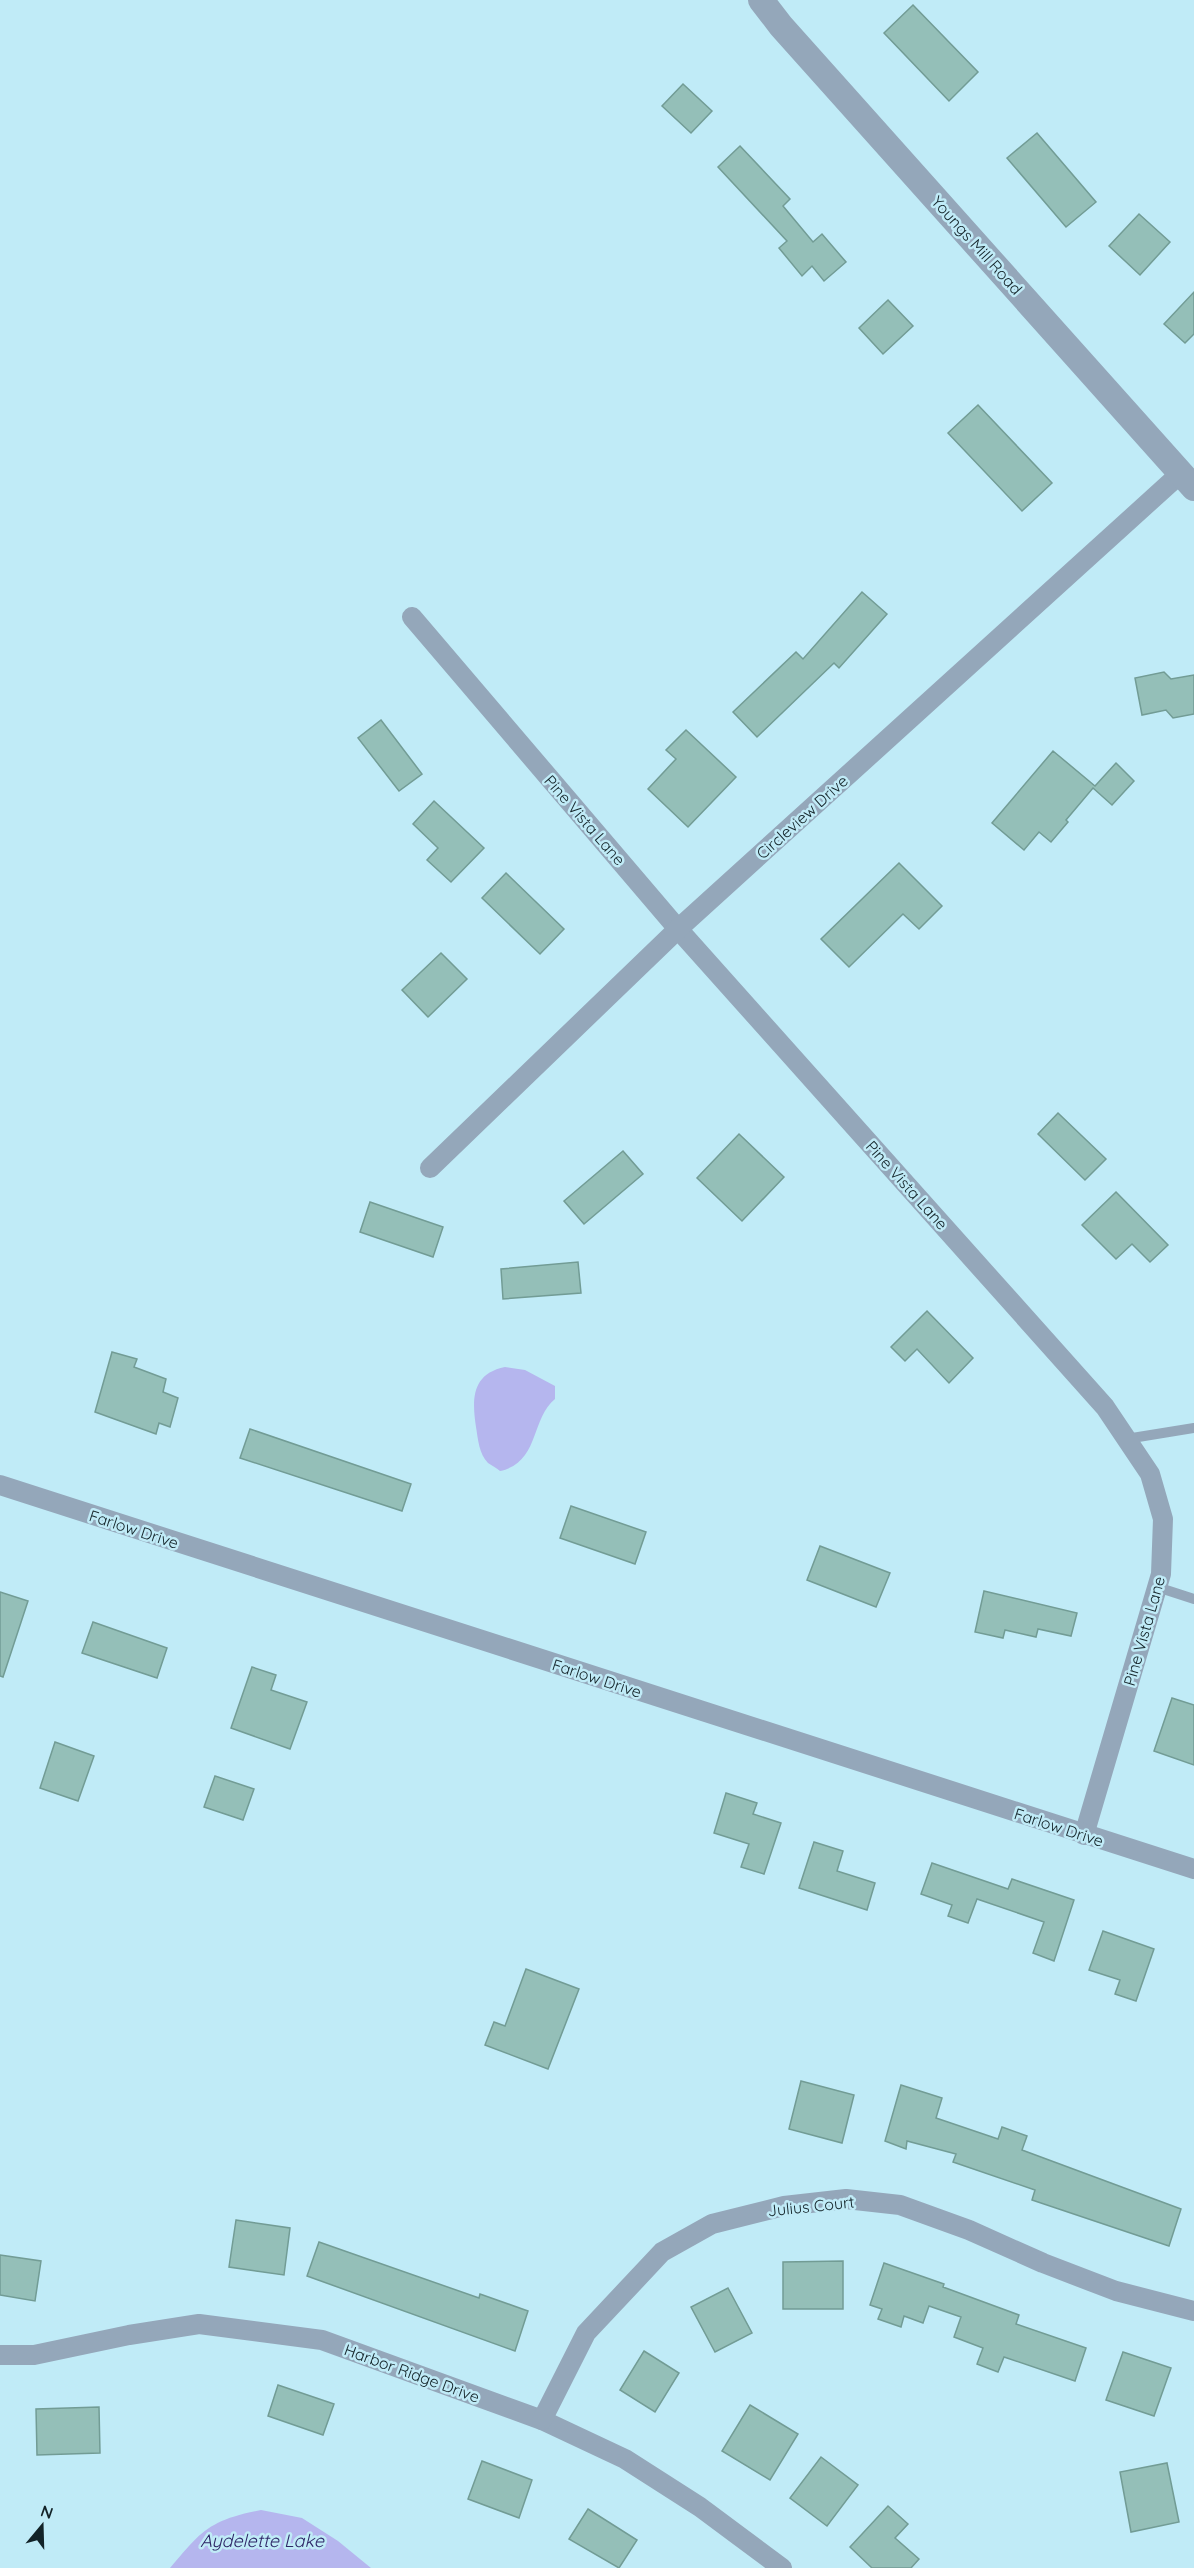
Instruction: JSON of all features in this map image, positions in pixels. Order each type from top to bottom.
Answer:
[{"type":"street","name":"Youngs Mill Road","points":[[761,0],[789,35],[1187,481]]},
{"type":"street","name":"Circleview Drive","points":[[430,1168],[678,929],[1187,481]]},
{"type":"street","name":"Pine Vista Lane","points":[[412,617],[678,929],[1105,1407],[1149,1474],[1162,1519],[1161,1574],[1084,1835]]},
{"type":"street","name":"Farlow Drive","points":[[0,1485],[1194,1869]]},
{"type":"street","name":"Julius Court","points":[[543,2420],[586,2333],[662,2252],[712,2224],[784,2205],[846,2199],[900,2205],[969,2230],[1043,2263],[1116,2290],[1194,2311]]},
{"type":"street","name":"Harbor Ridge Drive","points":[[0,2355],[34,2355],[129,2335],[199,2324],[322,2340],[543,2420],[625,2459],[700,2507],[782,2568]]},
{"type":"lane","points":[[1126,1439],[1194,1428]]},
{"type":"lane","points":[[1157,1587],[1194,1599]]},
{"type":"water","points":[[505,1367],[525,1370],[555,1386],[555,1399],[541,1418],[533,1440],[522,1459],[513,1466],[500,1471],[488,1463],[481,1451],[474,1398],[480,1382],[486,1376],[494,1370]]},
{"type":"water","name":"Aydelette Lake","points":[[261,2510],[302,2518],[338,2541],[371,2568],[170,2568],[208,2528],[230,2518]]},
{"type":"building","points":[[913,5],[978,72],[949,101],[884,33]]},
{"type":"building","points":[[683,84],[712,111],[691,133],[662,106]]},
{"type":"building","points":[[1037,133],[1096,202],[1066,227],[1007,158]]},
{"type":"building","points":[[740,146],[790,199],[783,206],[813,242],[822,234],[846,262],[824,281],[812,266],[802,276],[779,248],[787,241],[718,167]]},
{"type":"building","points":[[1139,214],[1170,242],[1140,275],[1109,246]]},
{"type":"building","points":[[1194,292],[1194,334],[1185,343],[1164,324]]},
{"type":"building","points":[[888,300],[913,326],[883,354],[859,328]]},
{"type":"building","points":[[978,405],[1052,483],[1022,511],[948,433]]},
{"type":"building","points":[[862,592],[887,614],[839,668],[834,663],[757,737],[733,712],[796,652],[803,659]]},
{"type":"building","points":[[1164,672],[1171,679],[1194,675],[1194,714],[1173,718],[1166,710],[1142,715],[1135,678]]},
{"type":"building","points":[[381,720],[422,774],[399,791],[358,738]]},
{"type":"building","points":[[686,730],[736,777],[688,827],[648,789],[676,759],[666,750]]},
{"type":"building","points":[[1053,751],[1095,786],[1116,763],[1134,781],[1112,805],[1093,788],[1051,842],[1039,832],[1024,850],[992,823]]},
{"type":"building","points":[[434,801],[484,848],[451,882],[427,860],[438,848],[413,824]]},
{"type":"building","points":[[899,863],[942,906],[919,929],[903,914],[849,967],[821,939]]},
{"type":"building","points":[[506,873],[564,929],[540,954],[482,898]]},
{"type":"building","points":[[441,953],[467,979],[428,1017],[402,990]]},
{"type":"building","points":[[1058,1113],[1106,1159],[1085,1180],[1038,1134]]},
{"type":"building","points":[[739,1134],[784,1177],[742,1221],[697,1178]]},
{"type":"building","points":[[623,1151],[643,1174],[584,1224],[564,1201]]},
{"type":"building","points":[[1116,1192],[1168,1245],[1150,1262],[1132,1244],[1116,1259],[1082,1225]]},
{"type":"building","points":[[370,1202],[443,1227],[433,1257],[360,1232]]},
{"type":"building","points":[[578,1262],[581,1293],[503,1299],[501,1269]]},
{"type":"building","points":[[927,1311],[973,1358],[949,1383],[917,1349],[905,1361],[891,1347]]},
{"type":"building","points":[[112,1352],[137,1359],[134,1367],[166,1379],[163,1392],[178,1398],[170,1427],[159,1423],[156,1434],[95,1412]]},
{"type":"building","points":[[250,1429],[411,1484],[402,1511],[240,1458]]},
{"type":"building","points":[[571,1506],[646,1532],[635,1564],[560,1538]]},
{"type":"building","points":[[820,1546],[890,1573],[876,1607],[807,1580]]},
{"type":"building","points":[[984,1591],[1077,1613],[1071,1636],[1038,1629],[1036,1637],[1005,1630],[1003,1638],[975,1632]]},
{"type":"building","points":[[0,1592],[28,1601],[3,1677],[0,1676]]},
{"type":"building","points":[[93,1622],[167,1648],[157,1678],[82,1653]]},
{"type":"building","points":[[252,1667],[276,1675],[271,1690],[307,1702],[290,1749],[231,1728]]},
{"type":"building","points":[[1172,1698],[1194,1705],[1194,1765],[1154,1751]]},
{"type":"building","points":[[55,1742],[94,1756],[78,1801],[40,1788]]},
{"type":"building","points":[[215,1776],[254,1789],[243,1820],[204,1807]]},
{"type":"building","points":[[726,1793],[757,1803],[753,1814],[781,1823],[764,1874],[741,1867],[749,1844],[714,1833]]},
{"type":"building","points":[[814,1842],[843,1851],[837,1871],[875,1883],[867,1910],[799,1888]]},
{"type":"building","points":[[932,1863],[1008,1889],[1012,1879],[1074,1900],[1054,1961],[1033,1953],[1044,1922],[977,1899],[968,1923],[948,1916],[952,1905],[921,1894]]},
{"type":"building","points":[[1103,1931],[1154,1949],[1136,2001],[1115,1994],[1120,1980],[1089,1970]]},
{"type":"building","points":[[526,1969],[579,1989],[548,2069],[485,2045],[494,2022],[505,2026]]},
{"type":"building","points":[[801,2081],[854,2095],[842,2143],[789,2129]]},
{"type":"building","points":[[901,2085],[942,2098],[936,2118],[998,2139],[1002,2127],[1027,2136],[1022,2150],[1181,2209],[1169,2246],[1032,2200],[1035,2190],[953,2162],[956,2154],[907,2141],[906,2149],[885,2141]]},
{"type":"building","points":[[236,2220],[290,2228],[284,2275],[229,2267]]},
{"type":"building","points":[[319,2242],[479,2298],[480,2294],[528,2311],[515,2351],[307,2276]]},
{"type":"building","points":[[0,2255],[41,2261],[35,2301],[0,2295]]},
{"type":"building","points":[[843,2261],[843,2309],[783,2309],[783,2262]]},
{"type":"building","points":[[884,2263],[944,2284],[943,2287],[1019,2315],[1016,2324],[1086,2348],[1075,2381],[1004,2357],[998,2372],[977,2364],[983,2348],[954,2337],[961,2317],[929,2306],[923,2323],[904,2316],[901,2327],[878,2319],[882,2309],[870,2305]]},
{"type":"building","points":[[728,2288],[752,2333],[715,2352],[691,2307]]},
{"type":"building","points":[[644,2351],[679,2373],[655,2412],[620,2390]]},
{"type":"building","points":[[1123,2352],[1171,2368],[1154,2416],[1106,2400]]},
{"type":"building","points":[[278,2385],[334,2404],[323,2435],[268,2416]]},
{"type":"building","points":[[750,2405],[798,2434],[770,2480],[722,2451]]},
{"type":"building","points":[[99,2407],[100,2453],[37,2455],[36,2409]]},
{"type":"building","points":[[821,2457],[858,2485],[827,2526],[790,2498]]},
{"type":"building","points":[[482,2461],[532,2480],[519,2518],[468,2499]]},
{"type":"building","points":[[1167,2463],[1179,2522],[1131,2532],[1120,2472]]},
{"type":"building","points":[[888,2506],[908,2524],[895,2538],[919,2559],[911,2568],[872,2568],[850,2547]]},
{"type":"building","points":[[588,2509],[637,2540],[619,2568],[569,2539]]}]
